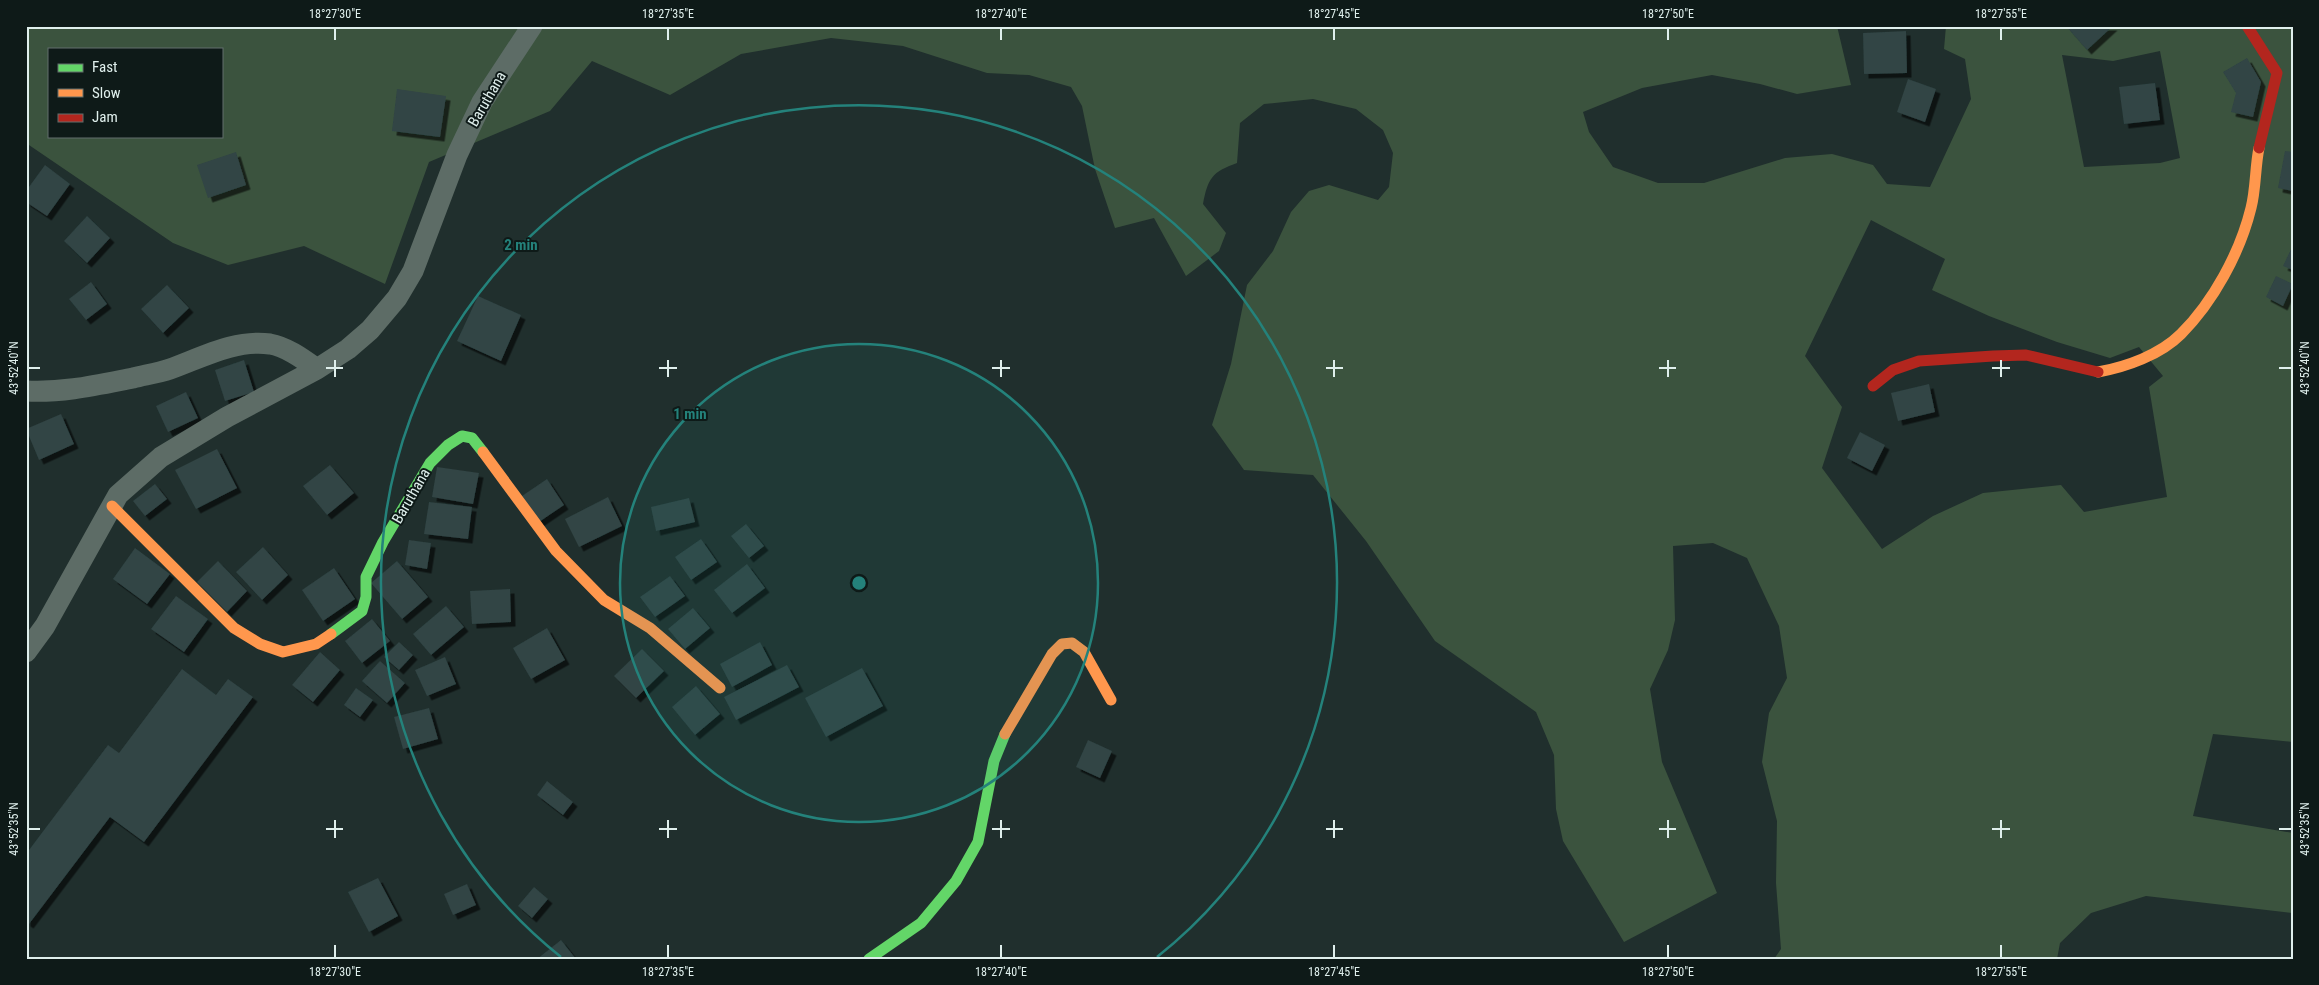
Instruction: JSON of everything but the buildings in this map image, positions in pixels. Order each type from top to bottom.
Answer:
[{"type":"street","name":"Baruthana","points":[[26,652],[45,626],[118,495],[161,457],[228,417],[317,369],[348,349],[370,330],[397,298],[413,271],[457,155],[482,102],[532,26]]},
{"type":"street","points":[[1873,386],[1893,370],[1919,361],[1993,356],[2026,355],[2099,372],[2148,357],[2180,335],[2213,294],[2235,252],[2251,208],[2257,158],[2277,73],[2247,26]]},
{"type":"street","points":[[26,391],[75,390],[169,370],[228,348],[253,344],[270,344],[293,353],[317,369]]},
{"type":"street","name":"Baruthana","points":[[112,506],[234,628],[260,644],[283,652],[316,644],[340,629],[362,611],[366,597],[366,577],[430,463],[448,445],[462,436],[472,438],[556,552],[604,600],[650,628],[720,688]]},
{"type":"street","points":[[869,959],[921,923],[956,881],[978,842],[994,761],[1008,728],[1052,654],[1062,644],[1072,643],[1084,652],[1111,700]]},
{"type":"green space","points":[[26,26],[1837,26],[1851,85],[1797,94],[1760,84],[1712,75],[1642,88],[1583,112],[1589,132],[1613,167],[1658,183],[1704,183],[1785,158],[1832,154],[1873,165],[1887,184],[1930,187],[1971,99],[1965,59],[1944,49],[1946,26],[2293,26],[2293,742],[2213,734],[2193,816],[2293,833],[2293,910],[2292,913],[2146,896],[2091,913],[2060,943],[2057,959],[1774,959],[1781,949],[1776,883],[1777,821],[1762,762],[1769,713],[1787,678],[1779,626],[1747,558],[1713,543],[1673,546],[1675,620],[1668,650],[1650,689],[1662,762],[1717,893],[1624,942],[1563,841],[1556,809],[1554,755],[1536,712],[1435,641],[1366,541],[1313,475],[1244,470],[1212,425],[1231,364],[1247,285],[1273,251],[1291,212],[1309,191],[1329,185],[1378,200],[1389,187],[1393,153],[1383,130],[1356,109],[1313,99],[1264,104],[1240,123],[1237,163],[1212,177],[1203,204],[1226,233],[1219,251],[1186,276],[1154,218],[1115,228],[1095,169],[1082,106],[1071,87],[1029,75],[987,73],[903,46],[831,38],[741,54],[670,95],[592,61],[550,111],[429,162],[385,284],[304,246],[228,265],[173,243],[26,143]],"holes":[[[2160,51],[2180,158],[2160,163],[2084,167],[2062,55],[2113,61]],[[1871,220],[1945,259],[1932,290],[1989,316],[2057,342],[2110,358],[2139,347],[2163,376],[2149,387],[2167,497],[2084,512],[2061,485],[1983,493],[1933,516],[1882,549],[1822,468],[1842,407],[1805,356]]]},
{"type":"traffic: fast","points":[[331,634],[362,611],[366,597],[366,577],[383,542],[430,463],[448,445],[462,436],[472,438],[483,452]]},
{"type":"traffic: fast","points":[[869,959],[921,923],[956,881],[978,842],[994,761],[1005,734]]},
{"type":"traffic: slow","points":[[2098,372],[2142,359],[2163,348],[2181,334],[2204,307],[2224,276],[2246,225],[2253,201],[2259,148]]},
{"type":"traffic: slow","points":[[483,452],[556,551],[604,600],[650,628],[720,688]]},
{"type":"traffic: slow","points":[[112,506],[234,628],[260,644],[283,652],[316,644],[331,634]]},
{"type":"traffic: slow","points":[[1005,734],[1052,654],[1062,644],[1072,643],[1084,652],[1111,700]]},
{"type":"traffic: jam","points":[[2247,26],[2277,73],[2259,148]]},
{"type":"traffic: jam","points":[[1873,386],[1893,370],[1919,361],[1993,356],[2026,355],[2098,372]]}]
